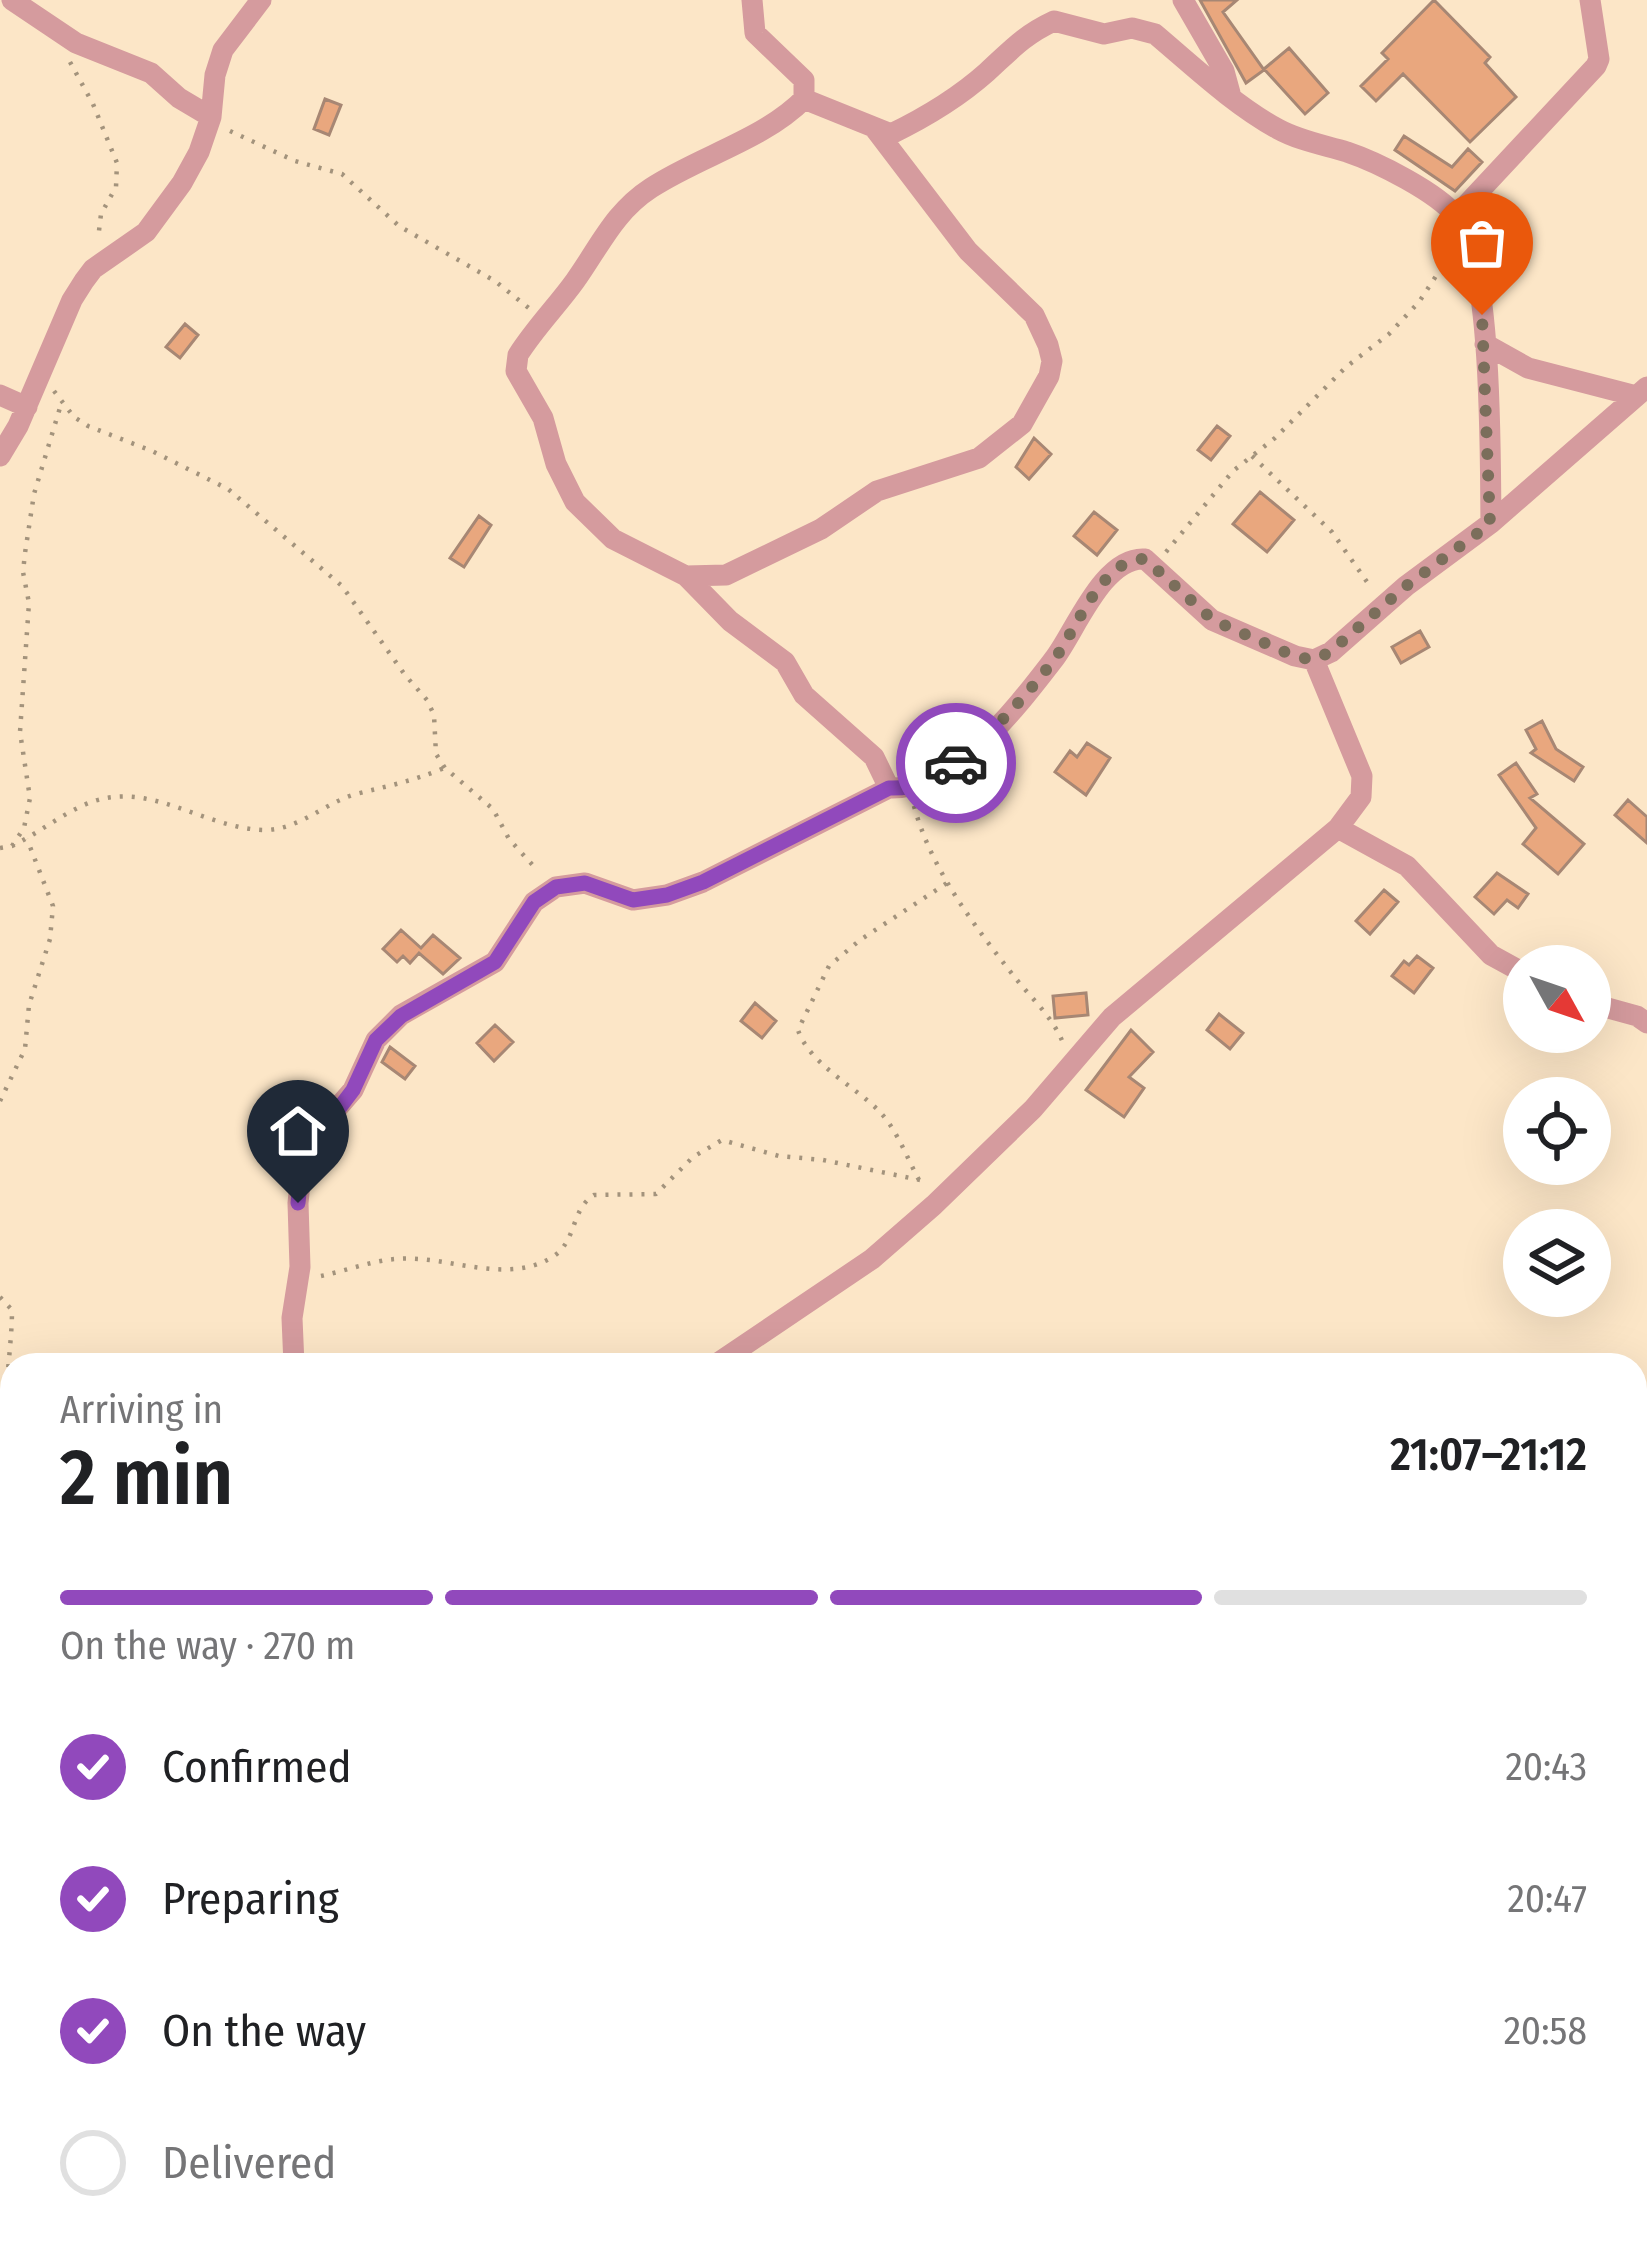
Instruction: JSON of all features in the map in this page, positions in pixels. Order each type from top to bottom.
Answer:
[{"type":"street","points":[[12,0],[76,44],[151,73],[179,98],[211,117]]},
{"type":"street","points":[[0,456],[72,300],[93,269],[146,232],[168,207],[199,152],[211,117],[223,50],[261,0]]},
{"type":"street","points":[[752,0],[755,33],[804,80],[804,99]]},
{"type":"street","points":[[1183,0],[1224,71],[1230,93]]},
{"type":"street","points":[[1460,222],[1596,66],[1599,59],[1590,0]]},
{"type":"street","points":[[875,130],[891,134],[921,119],[984,74],[1022,36],[1054,21],[1105,34],[1132,28],[1155,34],[1276,128],[1352,154],[1420,188],[1460,222],[1480,291],[1490,524]]},
{"type":"street","points":[[686,577],[726,575],[820,529],[877,491],[979,458],[1022,424],[1049,376],[1052,361],[1034,315],[968,251],[875,130],[857,118],[804,99]]},
{"type":"street","points":[[804,99],[774,123],[646,191],[611,221],[578,277],[518,355],[516,371],[543,418],[556,464],[575,502],[613,539],[686,577],[730,622],[785,662],[804,695],[874,757],[899,788]]},
{"type":"street","points":[[1484,344],[1528,368],[1641,392]]},
{"type":"street","points":[[293,1353],[301,1173],[312,1144],[353,1090],[376,1040],[401,1016],[495,962],[534,902],[556,887],[585,883],[633,900],[667,895],[899,788],[941,775],[993,732],[1057,656],[1084,605],[1124,563],[1145,559],[1213,620],[1294,656],[1314,660],[1490,524],[1641,392]]},
{"type":"street","points":[[0,395],[26,407]]},
{"type":"street","points":[[733,1353],[872,1259],[1034,1109],[1112,1017],[1339,828],[1361,797],[1362,776],[1314,660]]},
{"type":"street","points":[[1339,828],[1407,866],[1491,955],[1503,962]]},
{"type":"street","points":[[1611,1009],[1647,1023]]},
{"type":"path","points":[[44,22],[94,104],[117,163],[116,187],[101,214],[93,269]]},
{"type":"path","points":[[211,117],[247,142],[342,174],[400,226],[518,296],[542,321]]},
{"type":"path","points":[[1155,566],[1220,484],[1419,302],[1460,222]]},
{"type":"path","points":[[41,373],[88,426],[228,489],[342,586],[427,700],[434,716],[436,754],[445,768],[493,808],[508,839],[556,887]]},
{"type":"path","points":[[12,846],[24,828],[30,798],[20,732],[29,603],[23,572],[34,494],[62,400]]},
{"type":"path","points":[[1252,456],[1332,532],[1383,606]]},
{"type":"path","points":[[0,848],[27,839],[84,805],[133,794],[233,825],[278,829],[354,795],[398,787],[445,768]]},
{"type":"path","points":[[899,788],[947,883],[980,934],[1060,1035],[1071,1065]]},
{"type":"path","points":[[0,1102],[25,1049],[29,1005],[50,939],[52,906],[27,839]]},
{"type":"path","points":[[934,1205],[883,1114],[824,1064],[803,1043],[798,1030],[829,966],[947,883]]},
{"type":"path","points":[[298,1281],[394,1259],[492,1269],[535,1265],[567,1244],[586,1199],[656,1194],[692,1156],[722,1140],[779,1156],[824,1160],[920,1180]]},
{"type":"path","points":[[0,1298],[12,1310],[8,1353]]},
{"type":"building","points":[[1200,0],[1237,0],[1223,12],[1264,70],[1246,83]]},
{"type":"building","points":[[1434,0],[1490,57],[1485,63],[1516,97],[1470,142],[1403,74],[1376,101],[1361,86],[1388,59],[1382,53]]},
{"type":"building","points":[[1289,48],[1328,93],[1305,114],[1264,69]]},
{"type":"building","points":[[325,99],[341,105],[329,135],[314,129]]},
{"type":"building","points":[[1404,136],[1452,167],[1468,149],[1482,162],[1455,191],[1395,150]]},
{"type":"building","points":[[185,324],[198,335],[180,358],[166,347]]},
{"type":"building","points":[[1217,426],[1230,436],[1211,460],[1198,450]]},
{"type":"building","points":[[1034,438],[1051,454],[1029,479],[1016,467]]},
{"type":"building","points":[[1260,492],[1294,520],[1267,552],[1233,524]]},
{"type":"building","points":[[1094,512],[1117,530],[1097,555],[1074,536]]},
{"type":"building","points":[[479,516],[491,525],[464,567],[450,558]]},
{"type":"building","points":[[1420,631],[1429,647],[1401,663],[1392,647]]},
{"type":"building","points":[[1542,721],[1556,749],[1583,767],[1574,781],[1531,753],[1536,749],[1526,730]]},
{"type":"building","points":[[1087,743],[1110,758],[1086,795],[1055,772],[1070,751],[1077,757]]},
{"type":"building","points":[[1516,763],[1537,794],[1530,798],[1584,844],[1558,874],[1523,844],[1536,828],[1499,775]]},
{"type":"building","points":[[1628,800],[1647,817],[1647,843],[1615,815]]},
{"type":"building","points":[[1497,873],[1528,894],[1518,908],[1507,900],[1494,914],[1475,897]]},
{"type":"building","points":[[1384,890],[1398,902],[1370,934],[1356,921]]},
{"type":"building","points":[[401,930],[421,948],[433,935],[460,958],[443,974],[419,953],[410,963],[403,956],[397,962],[383,949]]},
{"type":"building","points":[[1417,956],[1433,968],[1414,993],[1392,976],[1404,961],[1409,965]]},
{"type":"building","points":[[1086,993],[1088,1015],[1055,1018],[1053,996]]},
{"type":"building","points":[[755,1003],[776,1021],[762,1038],[741,1021]]},
{"type":"building","points":[[1219,1014],[1243,1033],[1230,1049],[1207,1030]]},
{"type":"building","points":[[495,1025],[513,1042],[494,1061],[477,1043]]},
{"type":"building","points":[[1131,1030],[1153,1052],[1129,1077],[1144,1088],[1124,1117],[1086,1090]]},
{"type":"building","points":[[390,1047],[415,1066],[405,1079],[382,1062]]},
{"type":"way so far","points":[[956,763],[993,732],[1057,656],[1084,605],[1124,563],[1145,559],[1213,620],[1294,656],[1314,660],[1490,524],[1482,315]]},
{"type":"route","points":[[298,1203],[301,1173],[312,1144],[353,1090],[376,1040],[401,1016],[495,962],[534,902],[556,887],[585,883],[633,900],[667,895],[703,882],[889,788],[909,789],[956,763]]}]
